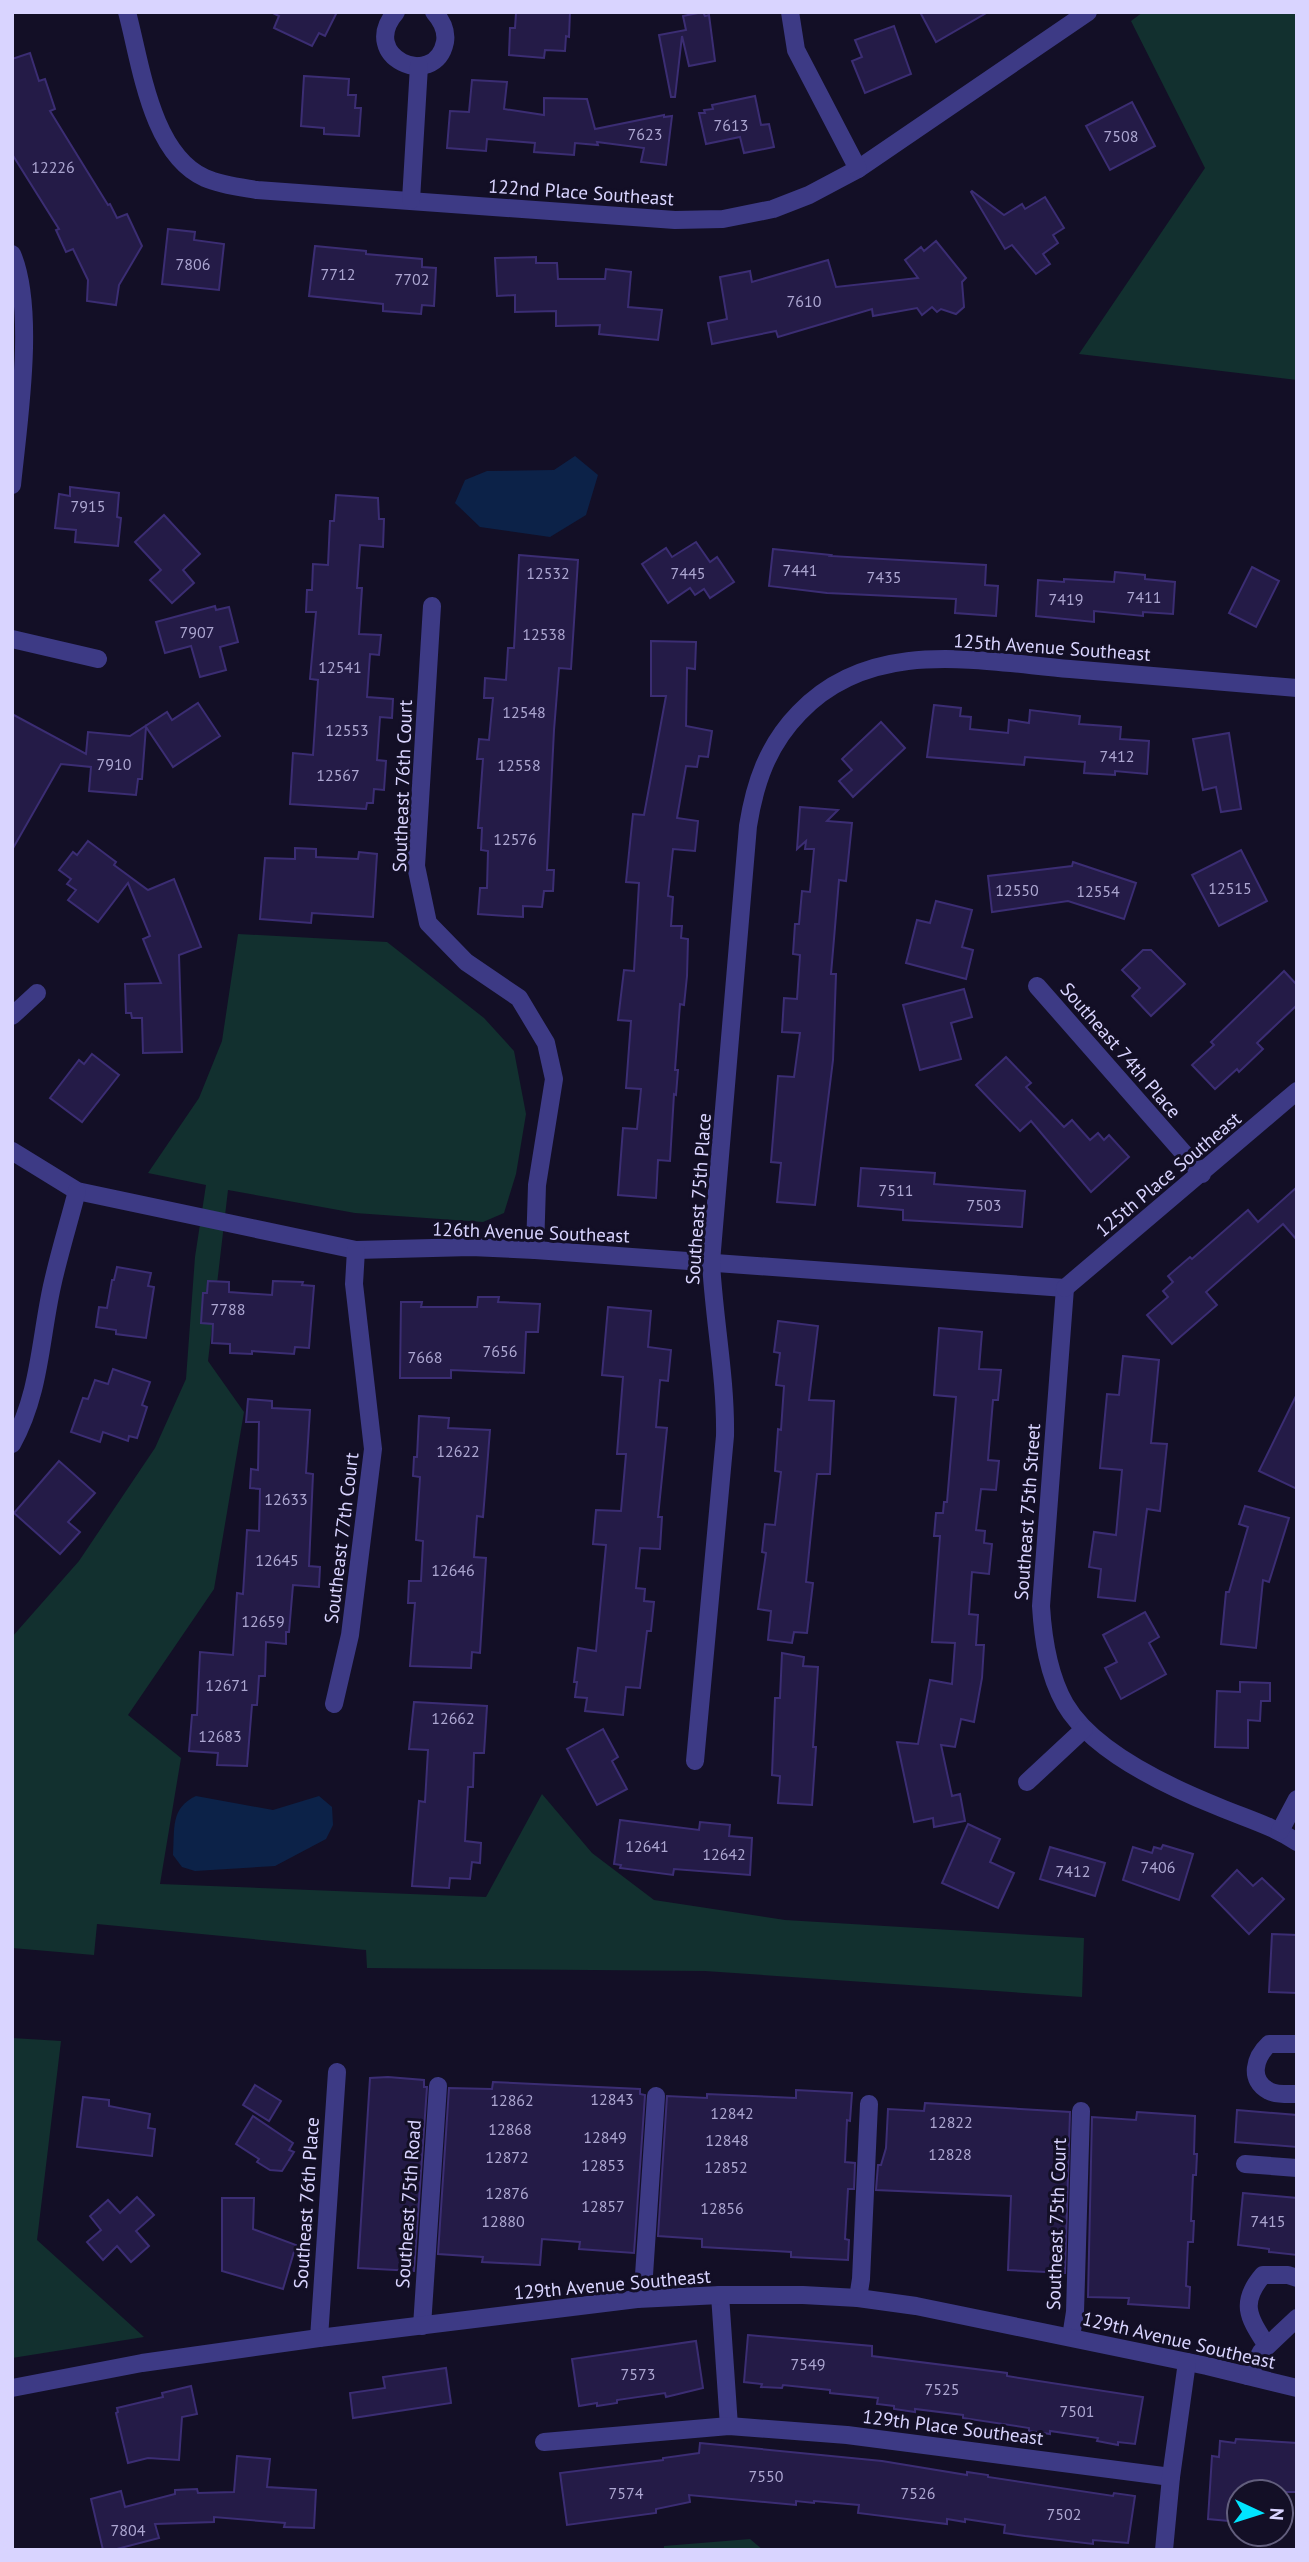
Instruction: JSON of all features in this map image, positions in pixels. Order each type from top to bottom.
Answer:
[{"type":"street","name":"122nd Place Southeast","points":[[127,12],[159,128],[182,163],[203,177],[226,185],[257,190],[675,220],[723,219],[773,209],[809,195],[858,169],[1088,12]]},
{"type":"street","points":[[397,12],[386,29],[387,48],[400,62],[419,66],[437,58],[443,49],[445,29],[434,12]]},
{"type":"street","points":[[790,12],[796,50],[858,169]]},
{"type":"street","points":[[411,200],[419,66]]},
{"type":"street","points":[[12,254],[21,291],[18,324],[22,385],[12,485]]},
{"type":"street","name":"Southeast 76th Court","points":[[432,606],[416,866],[428,923],[466,962],[519,998],[546,1043],[554,1079],[537,1185],[535,1250]]},
{"type":"street","points":[[12,639],[98,659]]},
{"type":"street","name":"125th Avenue Southeast","points":[[813,698],[835,682],[863,669],[889,663],[940,659],[1297,688]]},
{"type":"street","name":"Southeast 75th Place","points":[[695,1761],[725,1415],[711,1262],[747,840],[753,794],[764,763],[783,729],[813,698]]},
{"type":"street","name":"Southeast 74th Place","points":[[1037,986],[1202,1174]]},
{"type":"street","points":[[12,1016],[37,993]]},
{"type":"street","name":"125th Place Southeast","points":[[1065,1288],[1297,1091]]},
{"type":"street","name":"126th Avenue Southeast","points":[[12,1151],[77,1191],[356,1250],[471,1247],[535,1250],[1065,1288]]},
{"type":"street","points":[[12,1444],[29,1407],[39,1371],[52,1286],[77,1191]]},
{"type":"street","name":"Southeast 77th Court","points":[[334,1704],[350,1635],[373,1449],[354,1284],[356,1250]]},
{"type":"street","name":"Southeast 75th Street","points":[[1065,1288],[1041,1606],[1043,1638],[1052,1674],[1065,1704],[1084,1729],[1119,1757],[1155,1778],[1218,1807],[1280,1831],[1297,1842]]},
{"type":"street","points":[[1027,1782],[1084,1729]]},
{"type":"street","points":[[1280,1831],[1297,1798]]},
{"type":"street","points":[[1297,2044],[1269,2044],[1258,2054],[1255,2064],[1259,2083],[1270,2092],[1297,2094]]},
{"type":"street","name":"Southeast 76th Place","points":[[319,2338],[337,2072]]},
{"type":"street","name":"Southeast 75th Road","points":[[422,2326],[438,2086]]},
{"type":"street","points":[[637,2299],[644,2275],[656,2096]]},
{"type":"street","points":[[858,2298],[869,2104]]},
{"type":"street","name":"Southeast 75th Court","points":[[1071,2337],[1075,2312],[1080,2111]]},
{"type":"street","points":[[1245,2164],[1297,2168]]},
{"type":"street","points":[[1267,2346],[1249,2316],[1251,2289],[1263,2275],[1288,2275],[1297,2278]]},
{"type":"street","points":[[720,2295],[729,2426]]},
{"type":"street","name":"129th Avenue Southeast","points":[[12,2388],[142,2363],[319,2338],[637,2299],[720,2295],[858,2298],[916,2306],[1071,2337],[1297,2388]]},
{"type":"street","points":[[1248,2376],[1261,2352],[1297,2318]]},
{"type":"street","points":[[1164,2550],[1187,2362]]},
{"type":"street","name":"129th Place Southeast","points":[[544,2442],[729,2426],[847,2435],[1171,2477]]},
{"type":"green space","points":[[1143,12],[1297,12],[1297,380],[1079,354],[1205,168],[1131,21]]},
{"type":"green space","points":[[238,934],[387,942],[484,1018],[514,1051],[526,1114],[516,1174],[504,1213],[483,1222],[355,1213],[228,1190],[208,1361],[244,1412],[214,1589],[128,1715],[181,1758],[160,1884],[486,1897],[542,1794],[592,1853],[654,1900],[785,1920],[1084,1938],[1082,1997],[705,1971],[367,1968],[366,1950],[97,1924],[94,1955],[12,1948],[12,1637],[79,1561],[155,1448],[186,1379],[195,1257],[206,1185],[148,1173],[199,1098],[222,1041]]},
{"type":"green space","points":[[12,2038],[61,2041],[37,2240],[144,2337],[12,2358]]},
{"type":"green space","points":[[750,2539],[763,2550],[664,2550],[664,2546]]},
{"type":"water","points":[[575,456],[598,475],[586,515],[550,537],[480,527],[455,503],[465,480],[487,471],[554,470]]},
{"type":"water","points":[[196,1796],[273,1810],[319,1796],[332,1807],[333,1825],[326,1839],[275,1866],[195,1871],[182,1867],[173,1855],[174,1828],[178,1813]]},
{"type":"building","points":[[271,12],[337,12],[325,36],[319,33],[312,46],[274,28],[279,16]]},
{"type":"building","points":[[570,12],[569,37],[566,36],[565,51],[545,50],[544,58],[509,55],[510,28],[515,28],[516,13]]},
{"type":"building","points":[[703,12],[705,16],[709,15],[715,61],[689,66],[682,36],[675,97],[671,97],[659,35],[686,30],[683,16]]},
{"type":"building","points":[[920,12],[988,12],[936,42]]},
{"type":"building","points":[[894,26],[911,74],[865,93],[852,61],[862,57],[855,40]]},
{"type":"building","points":[[30,53],[39,81],[45,79],[55,109],[50,111],[117,218],[127,214],[142,246],[119,285],[116,305],[87,301],[88,280],[73,249],[66,252],[56,230],[59,229],[12,154],[12,59]]},
{"type":"building","points":[[304,76],[349,79],[348,95],[356,95],[355,108],[361,108],[359,136],[324,134],[324,128],[301,126]]},
{"type":"building","points":[[472,80],[507,82],[504,109],[544,115],[544,98],[587,99],[595,129],[664,115],[672,116],[666,165],[641,162],[644,148],[597,142],[598,145],[575,143],[574,155],[534,152],[535,143],[487,139],[486,151],[447,148],[450,111],[469,112]]},
{"type":"building","points":[[755,96],[761,125],[769,124],[774,147],[744,153],[740,137],[706,144],[699,113],[713,109],[712,105]]},
{"type":"building","points":[[1132,102],[1155,146],[1110,170],[1086,126]]},
{"type":"building","points":[[972,191],[1004,215],[1022,204],[1025,209],[1045,197],[1064,228],[1053,235],[1058,243],[1043,254],[1050,264],[1036,274],[1012,245],[1005,249]]},
{"type":"building","points":[[168,229],[195,232],[194,240],[224,244],[219,290],[162,284]]},
{"type":"building","points":[[936,241],[966,278],[962,282],[964,307],[956,314],[941,309],[937,312],[932,307],[922,315],[917,308],[873,316],[872,309],[778,337],[776,331],[712,344],[708,323],[727,319],[720,277],[750,271],[752,282],[828,260],[836,287],[918,278],[905,260],[921,247],[924,251]]},
{"type":"building","points":[[315,246],[422,259],[422,267],[436,268],[434,306],[422,305],[421,314],[383,311],[383,304],[309,296]]},
{"type":"building","points":[[536,257],[536,263],[557,263],[558,279],[605,279],[606,269],[631,272],[628,307],[662,310],[658,340],[599,334],[600,325],[556,326],[556,311],[515,312],[515,295],[497,296],[495,258]]},
{"type":"building","points":[[70,487],[119,493],[117,517],[121,518],[118,546],[75,542],[76,530],[55,528],[59,494],[70,496]]},
{"type":"building","points":[[336,495],[378,498],[379,519],[384,519],[383,547],[360,545],[357,588],[362,588],[359,634],[381,635],[379,655],[370,654],[367,697],[393,699],[392,718],[380,717],[377,760],[386,761],[384,790],[374,789],[373,803],[367,803],[366,809],[290,804],[293,753],[313,755],[318,680],[310,679],[316,612],[306,612],[307,590],[312,590],[313,564],[328,565],[330,521],[334,521]]},
{"type":"building","points":[[164,515],[200,554],[183,570],[194,583],[172,603],[150,580],[161,570],[135,542]]},
{"type":"building","points":[[696,542],[710,562],[717,557],[734,582],[710,598],[704,589],[695,595],[690,588],[668,603],[642,564],[666,548],[672,557]]},
{"type":"building","points":[[773,549],[830,556],[986,565],[985,585],[998,586],[996,616],[955,613],[956,599],[827,593],[769,586]]},
{"type":"building","points":[[519,555],[578,560],[571,669],[559,668],[554,730],[547,870],[554,870],[553,891],[544,891],[542,907],[523,906],[523,917],[478,914],[480,888],[487,888],[488,851],[481,850],[482,828],[478,828],[483,759],[477,759],[479,739],[489,740],[493,698],[484,698],[485,678],[506,680],[508,648],[514,648]]},
{"type":"building","points":[[1252,567],[1279,581],[1256,627],[1229,613]]},
{"type":"building","points":[[1115,572],[1175,582],[1173,614],[1143,612],[1143,616],[1094,611],[1094,622],[1036,616],[1038,580],[1114,582]]},
{"type":"building","points":[[215,606],[216,610],[229,607],[238,642],[220,647],[226,670],[200,677],[191,646],[165,653],[156,622]]},
{"type":"building","points":[[651,641],[696,642],[695,669],[687,668],[686,726],[712,731],[708,757],[699,756],[697,767],[686,766],[677,818],[698,821],[695,851],[673,849],[668,896],[673,897],[671,926],[682,926],[681,938],[688,939],[687,976],[684,1005],[680,1004],[675,1070],[678,1070],[670,1161],[658,1160],[656,1198],[618,1195],[623,1128],[637,1129],[641,1089],[626,1088],[631,1021],[618,1020],[624,970],[634,971],[639,883],[626,882],[633,814],[644,815],[666,696],[651,696]]},
{"type":"building","points":[[198,703],[220,736],[173,767],[146,727],[142,779],[138,779],[136,795],[89,791],[91,767],[61,764],[12,850],[12,714],[86,754],[88,732],[130,736],[167,712],[172,720]]},
{"type":"building","points":[[934,705],[961,708],[960,716],[971,717],[970,729],[1008,733],[1009,720],[1029,723],[1030,710],[1080,716],[1079,724],[1121,727],[1120,739],[1149,741],[1147,774],[1115,771],[1115,775],[1084,773],[1085,762],[1025,757],[1024,765],[927,757]]},
{"type":"building","points":[[881,722],[905,748],[853,797],[839,781],[852,770],[842,759]]},
{"type":"building","points":[[1229,733],[1241,809],[1221,812],[1216,787],[1203,790],[1193,739]]},
{"type":"building","points":[[800,807],[838,810],[827,821],[852,823],[846,881],[839,880],[831,974],[836,974],[833,1060],[815,1205],[777,1202],[781,1163],[771,1162],[778,1076],[794,1077],[800,1033],[782,1032],[784,998],[797,999],[800,955],[793,954],[795,924],[799,924],[802,891],[810,892],[814,849],[805,849],[806,841],[797,849]]},
{"type":"building","points":[[88,841],[116,862],[114,865],[148,890],[174,879],[201,947],[179,955],[182,1052],[143,1053],[142,1018],[132,1018],[131,1013],[126,1013],[125,984],[161,983],[143,939],[150,936],[128,883],[98,922],[68,900],[76,890],[67,884],[71,879],[59,870],[73,852],[77,855]]},
{"type":"building","points":[[295,848],[316,849],[316,857],[358,859],[359,852],[377,854],[373,917],[312,913],[311,923],[260,919],[265,858],[295,859]]},
{"type":"building","points":[[1241,850],[1267,901],[1219,926],[1192,875]]},
{"type":"building","points":[[1073,862],[1136,883],[1124,919],[1068,901],[992,912],[988,876],[1072,866]]},
{"type":"building","points":[[936,901],[972,910],[962,947],[973,950],[966,979],[906,963],[917,920],[930,923]]},
{"type":"building","points":[[1143,950],[1151,950],[1185,984],[1151,1016],[1132,996],[1140,988],[1122,970]]},
{"type":"building","points":[[1284,971],[1297,985],[1297,1005],[1257,1043],[1263,1049],[1239,1072],[1237,1069],[1215,1089],[1192,1065],[1214,1045],[1211,1042]]},
{"type":"building","points":[[964,989],[972,1017],[951,1023],[961,1059],[920,1070],[903,1005]]},
{"type":"building","points":[[92,1054],[119,1075],[82,1122],[50,1098],[79,1060],[84,1064]]},
{"type":"building","points":[[1006,1057],[1031,1083],[1026,1087],[1064,1127],[1072,1120],[1090,1140],[1098,1133],[1104,1140],[1109,1135],[1129,1157],[1091,1192],[1031,1121],[1020,1131],[976,1085]]},
{"type":"building","points":[[861,1168],[935,1173],[934,1184],[1025,1191],[1022,1227],[903,1220],[903,1210],[858,1206]]},
{"type":"building","points":[[1297,1187],[1297,1240],[1283,1224],[1206,1292],[1217,1305],[1172,1344],[1147,1315],[1168,1297],[1163,1291],[1173,1282],[1168,1276],[1190,1257],[1192,1259],[1248,1210],[1258,1222]]},
{"type":"building","points":[[117,1267],[151,1273],[148,1286],[154,1287],[146,1338],[116,1334],[116,1330],[96,1327],[99,1307],[107,1308]]},
{"type":"building","points":[[208,1281],[229,1282],[229,1292],[272,1295],[273,1281],[303,1282],[302,1285],[314,1286],[309,1348],[295,1347],[294,1354],[252,1351],[252,1354],[230,1353],[230,1344],[212,1343],[213,1324],[201,1323],[203,1293],[207,1293]]},
{"type":"building","points":[[478,1297],[499,1297],[498,1302],[540,1304],[538,1332],[526,1332],[524,1373],[451,1370],[451,1378],[400,1378],[401,1302],[422,1302],[421,1307],[477,1307]]},
{"type":"building","points":[[608,1307],[651,1311],[648,1347],[671,1350],[668,1381],[660,1380],[656,1427],[667,1428],[658,1517],[662,1517],[660,1549],[640,1548],[636,1588],[645,1589],[644,1601],[654,1602],[651,1631],[647,1631],[640,1688],[626,1687],[623,1715],[585,1711],[587,1698],[575,1697],[577,1682],[574,1682],[578,1648],[596,1651],[606,1545],[593,1544],[596,1510],[621,1511],[626,1454],[617,1454],[623,1377],[602,1375]]},
{"type":"building","points":[[778,1321],[818,1326],[809,1400],[834,1401],[830,1474],[817,1474],[806,1582],[813,1583],[807,1633],[794,1632],[792,1643],[768,1640],[771,1611],[758,1609],[766,1553],[762,1552],[765,1524],[775,1525],[781,1472],[775,1471],[784,1386],[776,1385],[780,1353],[774,1352]]},
{"type":"building","points":[[939,1328],[982,1332],[979,1369],[1001,1370],[998,1400],[993,1400],[988,1460],[999,1461],[996,1490],[981,1489],[976,1530],[985,1531],[984,1543],[992,1544],[989,1574],[972,1572],[969,1614],[978,1615],[976,1645],[984,1645],[982,1678],[974,1722],[961,1719],[955,1747],[941,1745],[952,1796],[960,1794],[965,1821],[934,1827],[933,1818],[914,1822],[897,1742],[918,1744],[930,1680],[952,1684],[955,1643],[932,1642],[940,1536],[934,1536],[936,1513],[943,1513],[944,1502],[947,1502],[956,1397],[934,1395]]},
{"type":"building","points":[[1123,1356],[1159,1360],[1151,1443],[1167,1444],[1160,1511],[1147,1509],[1135,1601],[1098,1597],[1101,1569],[1089,1567],[1094,1532],[1116,1535],[1122,1470],[1100,1468],[1107,1394],[1119,1395]]},
{"type":"building","points":[[113,1369],[150,1382],[142,1405],[147,1407],[137,1438],[129,1436],[128,1441],[103,1432],[100,1442],[71,1432],[83,1398],[88,1399],[95,1380],[108,1384]]},
{"type":"building","points":[[1297,1394],[1297,1489],[1259,1471]]},
{"type":"building","points":[[248,1399],[272,1401],[272,1408],[310,1410],[306,1473],[313,1474],[309,1566],[320,1567],[319,1587],[293,1585],[286,1644],[266,1642],[265,1676],[259,1676],[257,1705],[252,1705],[247,1766],[217,1765],[218,1753],[189,1751],[192,1715],[197,1715],[200,1652],[233,1655],[237,1593],[243,1594],[247,1530],[259,1531],[260,1489],[250,1488],[251,1469],[258,1470],[259,1422],[246,1422]]},
{"type":"building","points":[[419,1416],[449,1418],[448,1428],[490,1430],[483,1517],[477,1516],[474,1557],[486,1558],[480,1653],[472,1652],[471,1668],[410,1666],[415,1603],[408,1603],[409,1581],[421,1581],[423,1541],[416,1540],[420,1477],[413,1476]]},
{"type":"building","points":[[59,1461],[95,1493],[68,1522],[80,1532],[60,1554],[14,1513]]},
{"type":"building","points":[[1245,1506],[1289,1518],[1269,1582],[1263,1580],[1256,1648],[1221,1644],[1226,1592],[1229,1592],[1248,1527],[1239,1524]]},
{"type":"building","points":[[1145,1612],[1159,1637],[1149,1643],[1166,1674],[1121,1699],[1105,1668],[1117,1662],[1103,1635]]},
{"type":"building","points":[[782,1653],[804,1657],[803,1666],[818,1667],[812,1805],[778,1803],[780,1776],[772,1775],[775,1698],[780,1698]]},
{"type":"building","points":[[1240,1682],[1270,1683],[1270,1701],[1261,1701],[1260,1721],[1248,1720],[1248,1748],[1215,1747],[1217,1691],[1240,1692]]},
{"type":"building","points":[[414,1702],[487,1706],[484,1753],[474,1753],[473,1787],[468,1787],[465,1841],[481,1843],[480,1863],[472,1862],[470,1879],[450,1878],[449,1888],[412,1886],[419,1801],[425,1802],[428,1750],[409,1749]]},
{"type":"building","points":[[603,1729],[618,1757],[612,1761],[627,1789],[597,1805],[567,1749]]},
{"type":"building","points":[[620,1820],[699,1830],[700,1822],[730,1825],[729,1836],[752,1838],[750,1875],[674,1869],[673,1875],[620,1868],[621,1865],[614,1864]]},
{"type":"building","points":[[968,1824],[1000,1839],[990,1862],[1014,1873],[998,1908],[942,1883]]},
{"type":"building","points":[[1163,1845],[1193,1854],[1179,1900],[1123,1880],[1133,1847],[1152,1853],[1154,1847],[1161,1849]]},
{"type":"building","points":[[1050,1847],[1105,1863],[1095,1896],[1040,1879]]},
{"type":"building","points":[[1237,1870],[1253,1886],[1262,1878],[1284,1899],[1249,1934],[1212,1896]]},
{"type":"building","points":[[1272,1934],[1297,1935],[1297,1993],[1269,1992]]},
{"type":"building","points":[[370,2078],[424,2080],[424,2087],[427,2087],[414,2271],[358,2268]]},
{"type":"building","points":[[493,2082],[640,2089],[640,2094],[645,2095],[634,2253],[579,2249],[580,2242],[542,2239],[540,2265],[482,2262],[483,2257],[438,2254],[449,2088],[492,2089]]},
{"type":"building","points":[[255,2085],[281,2101],[269,2121],[243,2105]]},
{"type":"building","points":[[796,2090],[852,2093],[850,2121],[847,2120],[845,2162],[855,2163],[854,2189],[848,2189],[845,2239],[849,2240],[848,2260],[791,2257],[791,2252],[702,2247],[702,2239],[658,2236],[667,2096],[707,2098],[707,2094],[796,2098]]},
{"type":"building","points":[[83,2097],[109,2100],[109,2106],[150,2114],[148,2128],[155,2129],[152,2156],[77,2147]]},
{"type":"building","points":[[925,2103],[1070,2112],[1065,2273],[1008,2270],[1011,2196],[876,2190],[878,2165],[881,2165],[886,2148],[888,2109],[924,2111]]},
{"type":"building","points":[[1237,2110],[1297,2115],[1297,2147],[1235,2142]]},
{"type":"building","points":[[1137,2112],[1195,2116],[1194,2154],[1197,2154],[1196,2175],[1193,2175],[1193,2242],[1188,2242],[1186,2286],[1190,2287],[1189,2308],[1128,2304],[1129,2298],[1088,2297],[1092,2117],[1136,2120]]},
{"type":"building","points":[[253,2116],[293,2143],[289,2150],[294,2152],[282,2171],[270,2170],[236,2144]]},
{"type":"building","points":[[1243,2193],[1297,2198],[1297,2255],[1238,2245]]},
{"type":"building","points":[[137,2197],[154,2215],[136,2231],[149,2246],[131,2262],[117,2246],[103,2260],[87,2242],[101,2230],[90,2216],[108,2200],[120,2213]]},
{"type":"building","points":[[222,2198],[254,2198],[253,2229],[296,2245],[283,2289],[222,2271]]},
{"type":"building","points":[[748,2335],[872,2346],[872,2356],[1007,2373],[1007,2376],[1143,2397],[1135,2444],[1118,2442],[1118,2445],[1097,2441],[1098,2438],[1050,2431],[1050,2434],[1029,2431],[1029,2428],[963,2418],[963,2415],[894,2409],[894,2406],[877,2404],[878,2398],[830,2393],[830,2390],[783,2385],[782,2388],[761,2387],[762,2384],[744,2382]]},
{"type":"building","points":[[696,2341],[703,2388],[666,2397],[665,2393],[617,2400],[617,2403],[579,2406],[572,2359]]},
{"type":"building","points":[[446,2368],[451,2403],[353,2418],[350,2393],[385,2388],[383,2377]]},
{"type":"building","points":[[191,2386],[197,2414],[182,2417],[179,2460],[148,2458],[128,2463],[117,2408],[163,2397],[162,2393]]},
{"type":"building","points":[[1236,2439],[1297,2443],[1297,2492],[1295,2478],[1225,2478],[1225,2521],[1208,2519],[1212,2456],[1219,2457],[1220,2441],[1235,2443]]},
{"type":"building","points":[[700,2443],[882,2461],[1113,2496],[1114,2493],[1135,2496],[1128,2543],[1093,2540],[1093,2544],[1004,2533],[1005,2525],[965,2519],[965,2522],[947,2519],[947,2524],[858,2513],[859,2505],[796,2501],[796,2505],[689,2495],[690,2502],[656,2509],[656,2513],[567,2525],[560,2473],[699,2453]]},
{"type":"building","points":[[237,2456],[270,2459],[267,2487],[316,2490],[314,2528],[284,2527],[285,2523],[214,2517],[214,2522],[155,2524],[159,2538],[103,2550],[91,2499],[121,2491],[125,2507],[175,2494],[175,2490],[197,2489],[198,2493],[234,2492]]}]
